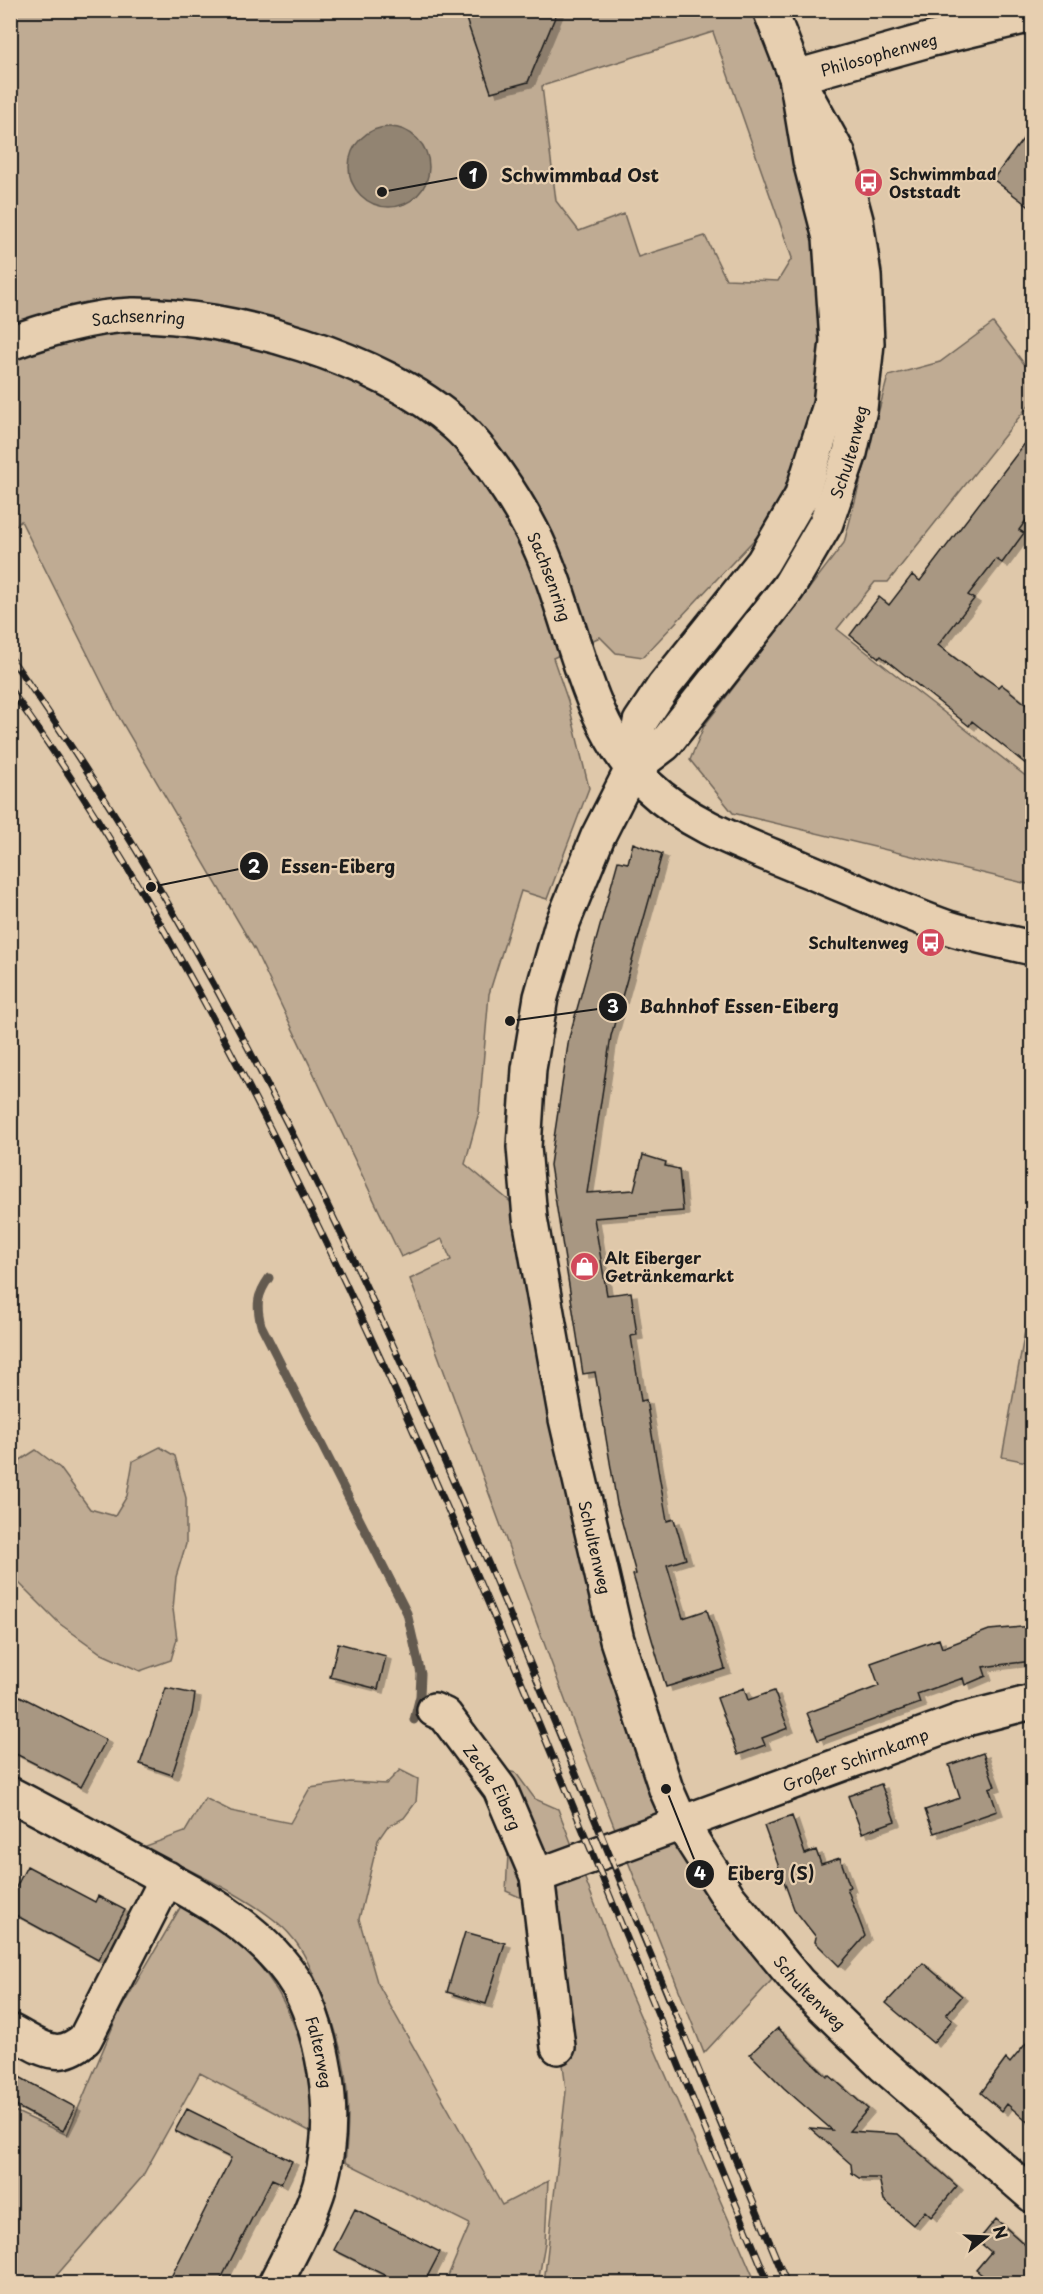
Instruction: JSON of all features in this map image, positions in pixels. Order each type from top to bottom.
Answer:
[{"type":"street","name":"Schultenweg","points":[[770,10],[796,77],[810,160],[830,238],[837,341],[830,405],[801,497],[763,562],[664,686],[640,722],[632,768],[598,836],[561,927],[541,997],[530,1059],[524,1147],[534,1240],[566,1419],[616,1640],[666,1790],[681,1824],[729,1898],[798,1982],[875,2058],[1032,2195]]},
{"type":"street","name":"Philosophenweg","points":[[796,77],[928,40],[1032,15]]},
{"type":"street","name":"Sachsenring","points":[[10,343],[67,326],[130,315],[218,322],[303,345],[360,367],[418,397],[457,426],[489,465],[530,527],[551,569],[592,693],[609,733],[632,768],[674,807],[721,835],[946,927],[1032,948]]},
{"type":"street","name":"Großer Schirnkamp","points":[[681,1824],[962,1720],[1032,1702]]},
{"type":"street","name":"Zeche Eiberg","points":[[434,1710],[446,1715],[500,1789],[537,1876],[558,2047]]},
{"type":"street","name":"Falterweg","points":[[10,1794],[218,1906],[254,1936],[297,1986],[314,2023],[329,2098],[324,2163],[312,2207],[275,2283]]},
{"type":"street","points":[[537,1876],[681,1824]]},
{"type":"street","points":[[10,2031],[53,2052],[72,2051],[86,2039],[167,1878]]},
{"type":"shaded area","points":[[11,11],[768,11],[833,277],[804,487],[643,657],[616,653],[600,637],[553,658],[568,701],[589,788],[547,899],[521,891],[489,994],[479,1112],[465,1164],[530,1218],[665,1790],[784,1967],[704,2053],[579,1738],[410,1279],[451,1260],[442,1239],[401,1257],[255,950],[120,719],[21,521],[11,530]],"holes":[[[713,32],[792,258],[778,281],[726,279],[705,236],[638,257],[624,214],[579,231],[556,201],[542,86]]]},
{"type":"shaded area","points":[[389,127],[404,130],[417,139],[426,152],[429,167],[426,182],[417,195],[404,204],[389,207],[374,204],[361,195],[352,182],[349,167],[352,152],[361,139],[374,130]]},
{"type":"shaded area","points":[[993,323],[1032,374],[1032,401],[888,582],[875,582],[837,629],[1032,781],[1032,885],[733,813],[690,760],[704,726],[844,543],[888,376],[940,362]]},
{"type":"shaded area","points":[[1032,1293],[1032,1463],[1002,1457]]},
{"type":"shaded area","points":[[160,1447],[175,1456],[186,1498],[186,1544],[176,1577],[173,1609],[177,1639],[171,1660],[140,1671],[102,1654],[60,1624],[11,1575],[11,1466],[36,1450],[60,1468],[90,1509],[115,1516],[127,1496],[133,1461]]},
{"type":"shaded area","points":[[498,1769],[516,1773],[535,1799],[558,1809],[622,1974],[756,2283],[544,2283],[566,2091],[546,1909],[506,1891],[508,1854],[480,1787]]},
{"type":"shaded area","points":[[400,1770],[418,1779],[416,1802],[404,1818],[387,1827],[378,1840],[359,1919],[377,1982],[502,2205],[548,2181],[545,2243],[538,2283],[445,2283],[470,2224],[345,2162],[348,2113],[340,2047],[326,2003],[299,1946],[279,1924],[262,1911],[200,1875],[143,1847],[185,1832],[205,1798],[231,1811],[290,1823],[310,1788],[350,1782],[386,1784]]},
{"type":"shaded area","points":[[181,1906],[223,1932],[246,1951],[265,1972],[280,1996],[292,2021],[308,2076],[313,2133],[200,2073],[142,2177],[50,2283],[11,2283],[10,2109],[67,2135],[119,2012]]},
{"type":"building","points":[[463,10],[558,10],[528,82],[491,92]]},
{"type":"building","points":[[1032,127],[1032,209],[993,179]]},
{"type":"building","points":[[1032,434],[1032,512],[1019,530],[1024,533],[1002,563],[996,559],[968,595],[974,599],[938,645],[980,677],[981,675],[998,687],[1001,684],[1032,709],[1032,769],[972,721],[969,726],[881,656],[879,658],[850,635],[879,597],[889,605],[912,575],[920,581]]},
{"type":"building","points":[[633,843],[662,854],[611,1036],[587,1193],[634,1190],[643,1155],[666,1162],[665,1166],[679,1169],[683,1211],[594,1218],[607,1295],[631,1292],[637,1335],[631,1336],[641,1401],[646,1400],[667,1521],[674,1519],[686,1559],[667,1565],[683,1618],[707,1610],[725,1669],[666,1687],[633,1575],[636,1574],[617,1504],[595,1372],[583,1374],[550,1165],[569,1038],[618,861],[628,863]]},
{"type":"building","points":[[1032,1626],[1032,1661],[983,1667],[986,1676],[965,1685],[963,1678],[917,1694],[920,1703],[818,1740],[807,1713],[879,1686],[871,1663],[939,1639],[942,1648],[989,1630]]},
{"type":"building","points":[[338,1643],[386,1656],[378,1689],[330,1677]]},
{"type":"building","points":[[166,1688],[195,1694],[192,1714],[172,1775],[140,1764]]},
{"type":"building","points":[[744,1688],[748,1700],[774,1691],[788,1728],[762,1738],[765,1745],[738,1755],[717,1698]]},
{"type":"building","points":[[10,1691],[106,1740],[81,1787],[10,1751]]},
{"type":"building","points":[[983,1753],[995,1786],[989,1788],[997,1811],[934,1833],[925,1810],[960,1798],[949,1765]]},
{"type":"building","points":[[881,1784],[895,1821],[862,1833],[848,1796]]},
{"type":"building","points":[[792,1816],[805,1854],[816,1850],[821,1864],[840,1858],[850,1887],[847,1888],[865,1936],[839,1966],[815,1942],[816,1937],[794,1909],[764,1826]]},
{"type":"building","points":[[27,1866],[95,1902],[98,1896],[125,1910],[98,1960],[10,1912],[10,1899]]},
{"type":"building","points":[[465,1932],[505,1943],[486,2004],[447,1992]]},
{"type":"building","points":[[923,1963],[962,1996],[946,2015],[952,2020],[933,2043],[886,2003]]},
{"type":"building","points":[[778,2028],[827,2077],[829,2075],[868,2109],[849,2131],[898,2134],[957,2186],[931,2217],[925,2211],[913,2225],[884,2200],[879,2178],[859,2178],[852,2173],[851,2164],[810,2128],[832,2130],[784,2088],[750,2054]]},
{"type":"building","points":[[1032,2036],[1032,2126],[1007,2104],[1002,2111],[981,2093],[1006,2059],[1010,2063]]},
{"type":"building","points":[[10,2072],[75,2107],[63,2131],[10,2103]]},
{"type":"building","points":[[187,2109],[292,2161],[281,2183],[272,2179],[219,2283],[168,2283],[231,2158],[175,2131]]},
{"type":"building","points":[[355,2209],[440,2252],[424,2283],[400,2283],[334,2250]]},
{"type":"building","points":[[996,2219],[1032,2251],[1032,2283],[992,2283],[976,2270],[991,2252],[978,2241]]},
{"type":"waterway","points":[[269,1278],[259,1300],[258,1312],[261,1325],[407,1613],[421,1674],[420,1696],[414,1720]]},
{"type":"railway","points":[[10,657],[88,773],[162,892],[230,1014],[355,1263],[469,1518],[787,2284]]},
{"type":"railway","points":[[10,689],[62,764],[158,919],[245,1079],[326,1242],[471,1562],[769,2284]]},
{"type":"place","name":"Schwimmbad Oststadt","points":[[868,182]]},
{"type":"place","name":"Schwimmbad Ost","points":[[382,192]]},
{"type":"place","name":"Essen-Eiberg","points":[[151,887]]},
{"type":"place","name":"Schultenweg","points":[[930,942]]},
{"type":"place","name":"Bahnhof Essen-Eiberg","points":[[510,1021]]},
{"type":"place","name":"Alt Eiberger Getränkemarkt","points":[[584,1266]]},
{"type":"place","name":"Eiberg (S)","points":[[666,1789]]}]
